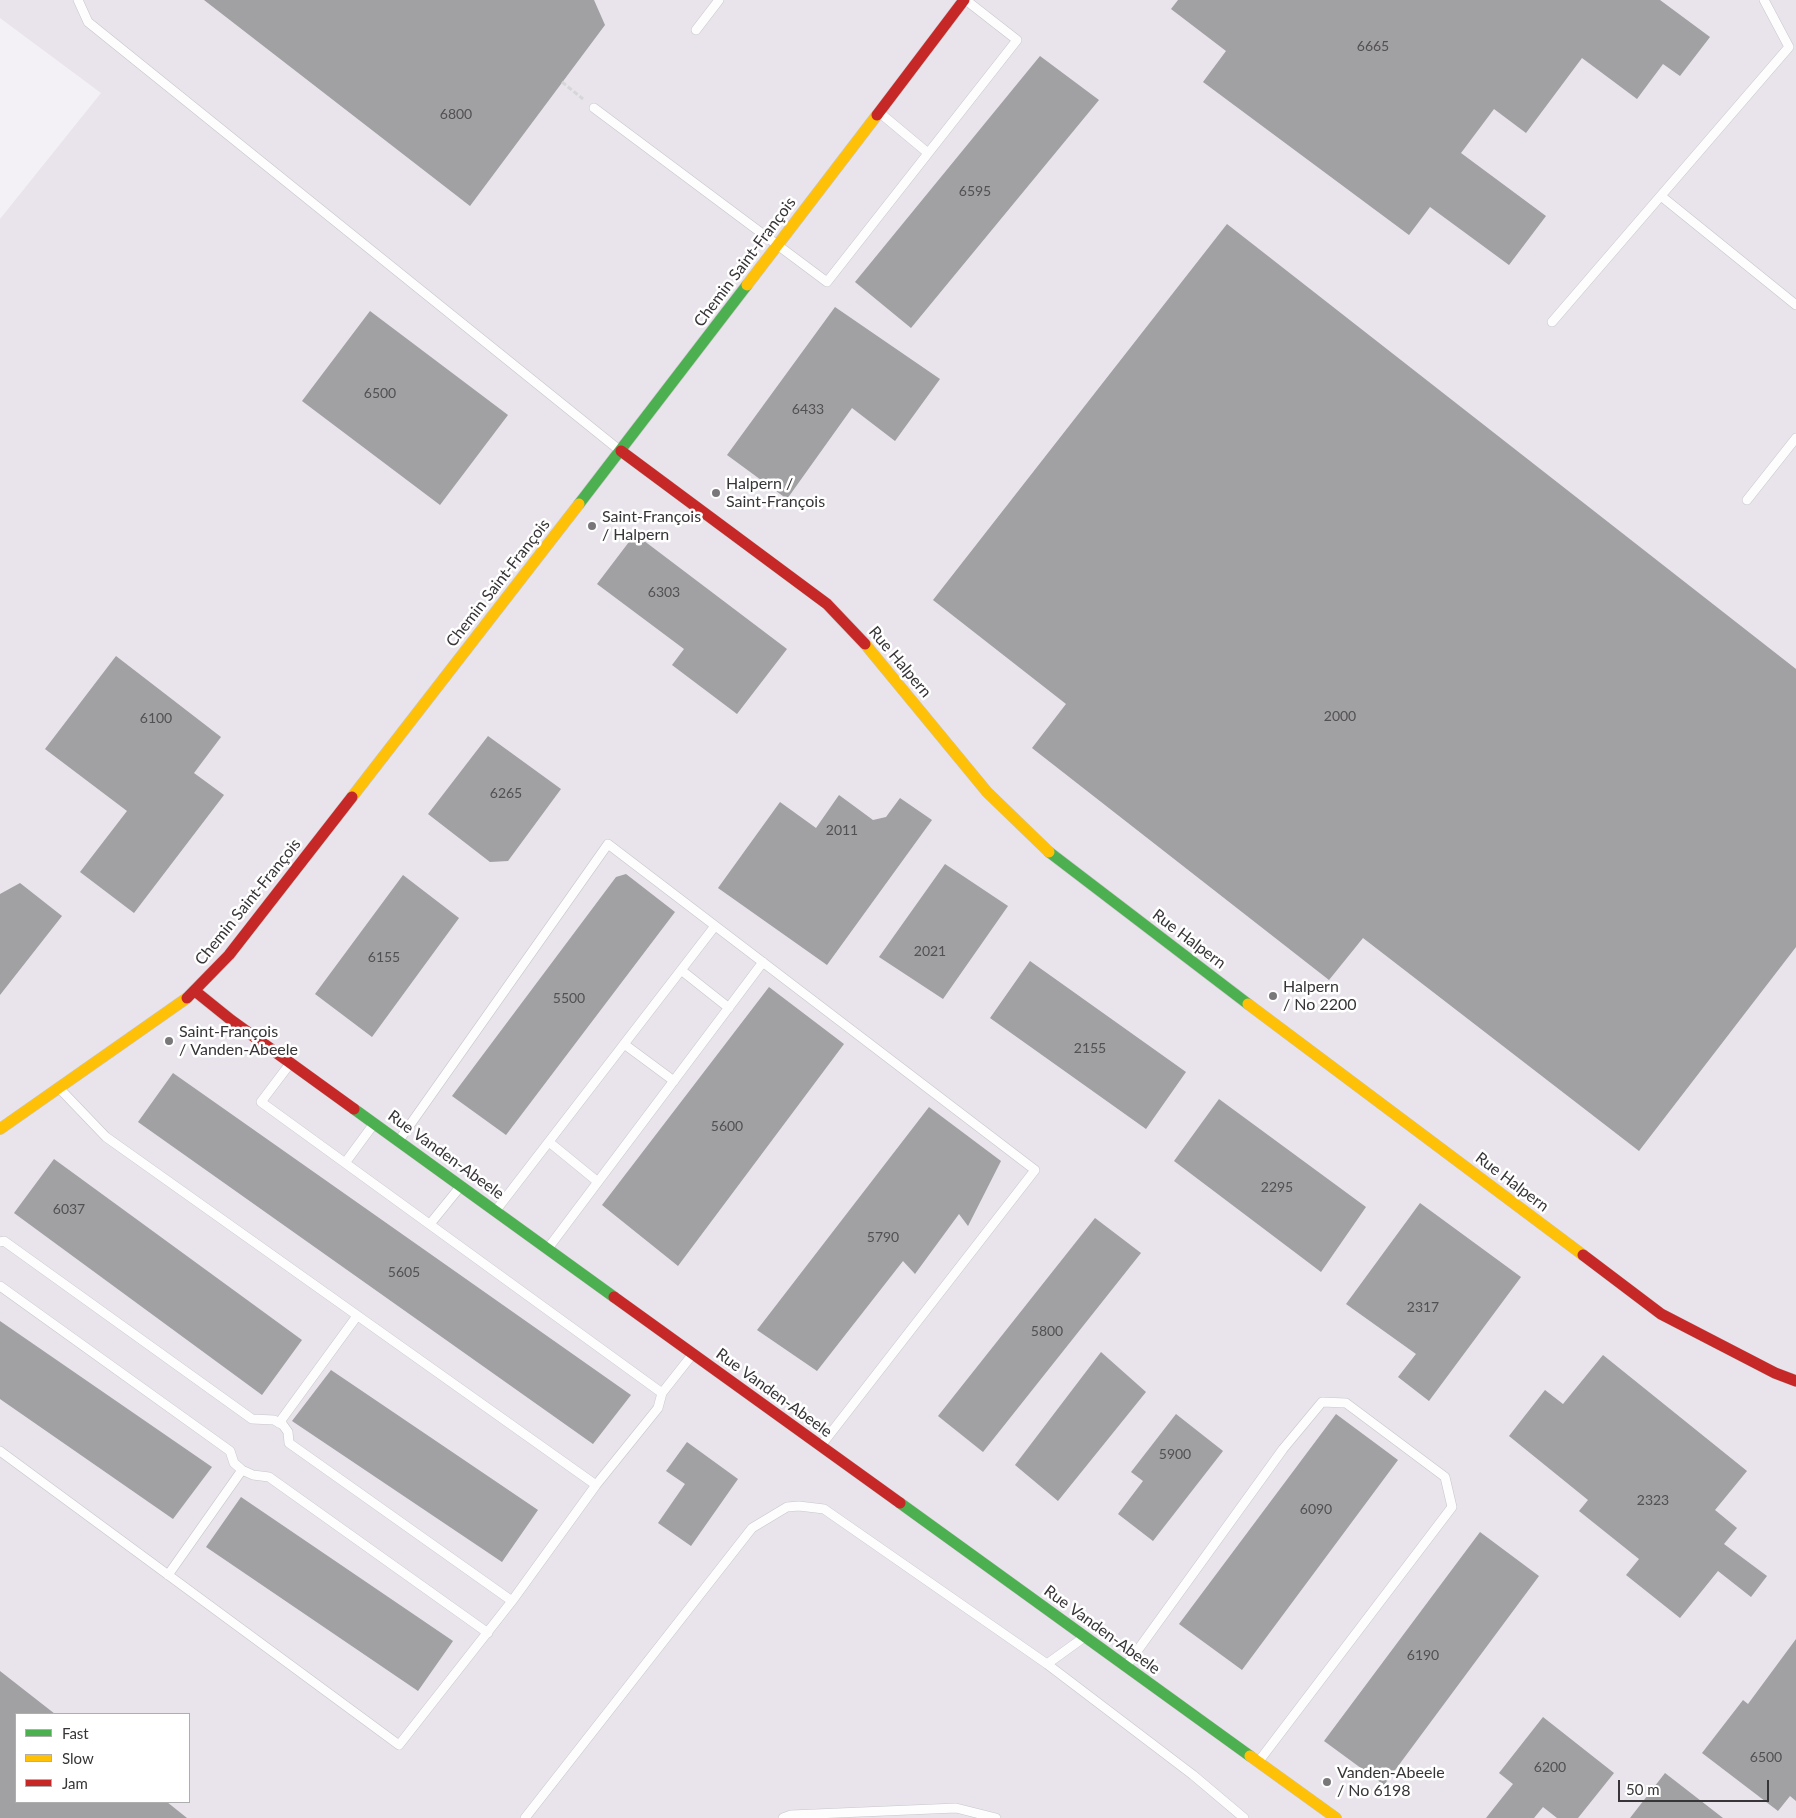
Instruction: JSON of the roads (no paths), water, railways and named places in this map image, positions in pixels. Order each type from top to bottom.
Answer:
[{"type":"street","name":"Chemin Saint-François","points":[[0,1129],[195,991],[248,932],[621,451],[965,0]]},
{"type":"street","name":"Rue Halpern","points":[[621,451],[827,604],[865,644],[986,792],[1056,859],[1661,1314],[1775,1373],[1796,1381]]},
{"type":"street","name":"Rue Vanden-Abeele","points":[[195,991],[215,1008],[374,1124],[1336,1818]]},
{"type":"lane","points":[[78,0],[88,22],[621,451]]},
{"type":"lane","points":[[696,30],[719,0]]},
{"type":"lane","points":[[594,108],[827,282],[1016,40],[965,0]]},
{"type":"lane","points":[[1552,322],[1789,47],[1764,0]]},
{"type":"lane","points":[[879,113],[928,153]]},
{"type":"lane","points":[[1661,196],[1796,305]]},
{"type":"lane","points":[[1747,500],[1796,438]]},
{"type":"lane","points":[[399,1142],[608,844],[1035,1170],[820,1447]]},
{"type":"lane","points":[[495,1211],[715,926]]},
{"type":"lane","points":[[548,1249],[763,962]]},
{"type":"lane","points":[[681,970],[729,1008]]},
{"type":"lane","points":[[624,1044],[674,1081]]},
{"type":"lane","points":[[290,1063],[261,1102],[662,1393]]},
{"type":"lane","points":[[60,1088],[106,1137],[596,1485]]},
{"type":"lane","points":[[345,1163],[374,1124]]},
{"type":"lane","points":[[549,1142],[598,1182]]},
{"type":"lane","points":[[430,1224],[460,1186]]},
{"type":"lane","points":[[0,1242],[4,1241],[252,1419],[279,1422],[288,1432],[289,1443],[512,1601]]},
{"type":"lane","points":[[0,1286],[230,1451],[234,1462],[242,1470],[253,1475],[269,1477],[488,1632]]},
{"type":"lane","points":[[279,1422],[357,1316]]},
{"type":"lane","points":[[0,1451],[399,1745],[512,1601],[596,1485],[658,1408],[662,1393],[692,1354]]},
{"type":"lane","points":[[1125,1667],[1283,1449],[1322,1402],[1346,1403],[1445,1477],[1452,1506],[1258,1762]]},
{"type":"lane","points":[[168,1575],[242,1470]]},
{"type":"lane","points":[[526,1818],[752,1528],[787,1507],[824,1508],[1047,1664],[1193,1775],[1244,1818]]},
{"type":"lane","points":[[1047,1664],[1084,1638]]},
{"type":"lane","points":[[783,1818],[791,1814],[956,1808],[996,1818]]},
{"type":"place","name":"Halpern / Saint-François","points":[[716,493]]},
{"type":"place","name":"Saint-François / Halpern","points":[[592,526]]},
{"type":"place","name":"Halpern / No 2200","points":[[1273,996]]},
{"type":"place","name":"Saint-François / Vanden-Abeele","points":[[169,1041]]},
{"type":"place","name":"Vanden-Abeele / No 6198","points":[[1327,1782]]}]
